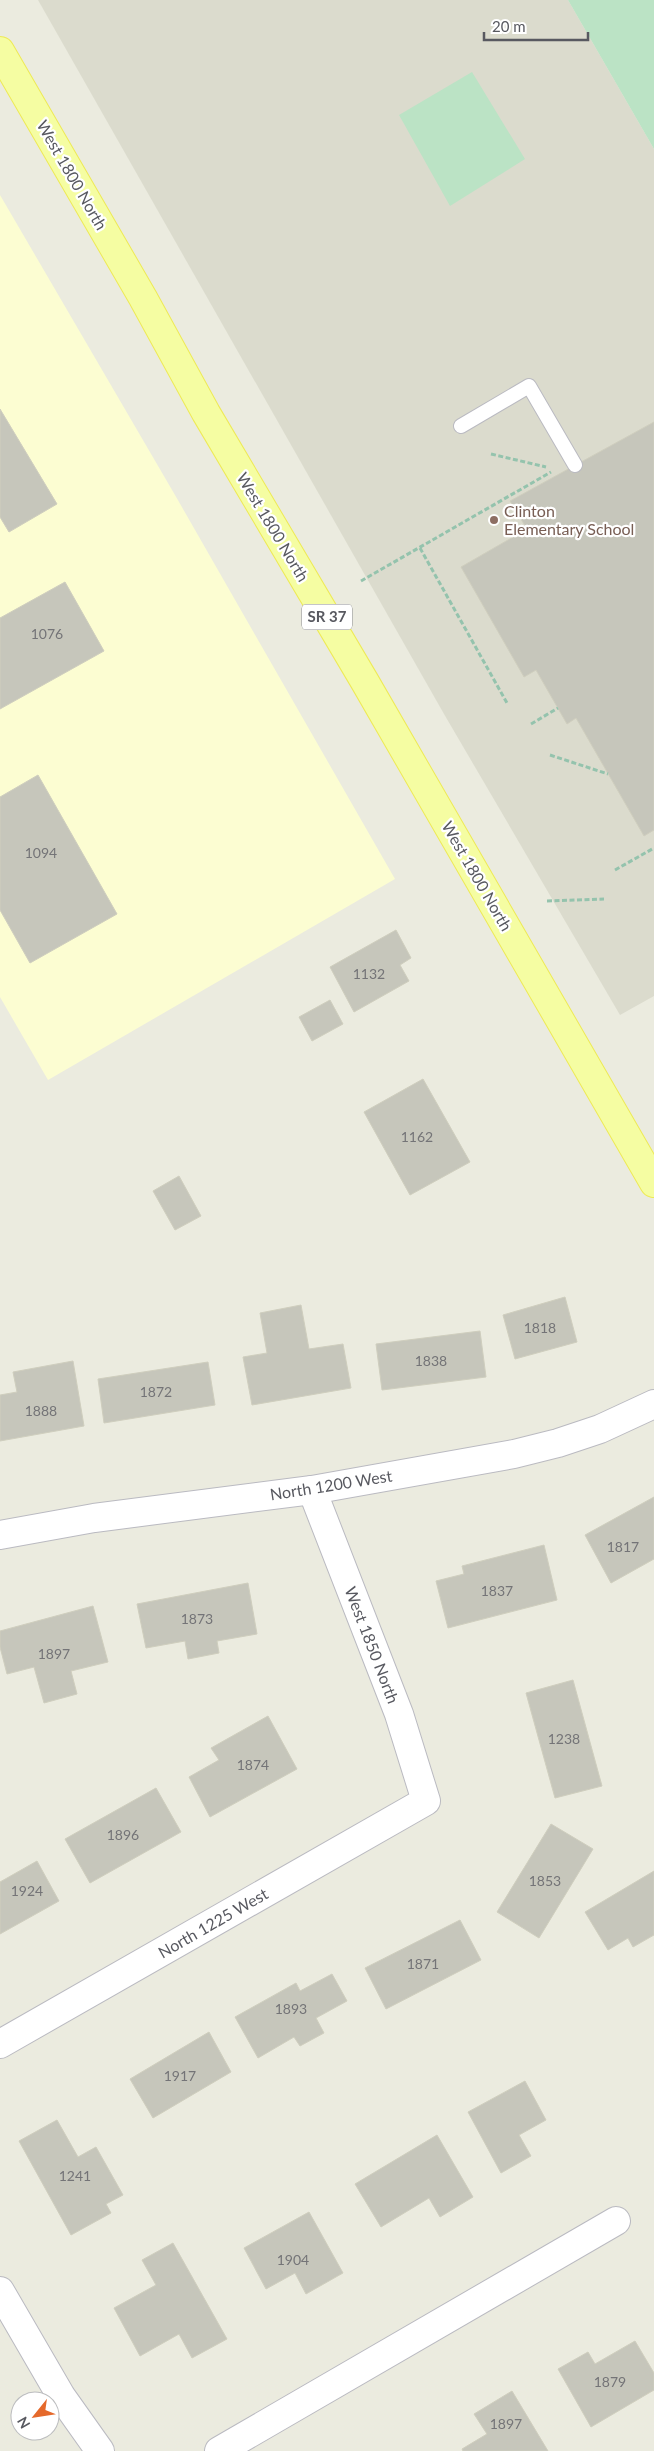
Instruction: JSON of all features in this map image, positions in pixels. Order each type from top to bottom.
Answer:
[{"type":"main road","name":"West 1800 North","points":[[0,51],[143,298],[206,412],[370,691],[654,1183]]},
{"type":"street","name":"North 1200 West","points":[[0,1535],[94,1518],[312,1490],[514,1454],[558,1443],[600,1429],[654,1404]]},
{"type":"street","name":"West 1850 North","points":[[312,1490],[399,1714],[426,1801]]},
{"type":"street","name":"North 1225 West","points":[[0,2044],[426,1801]]},
{"type":"street","points":[[219,2451],[616,2221]]},
{"type":"street","points":[[0,2291],[61,2396],[100,2451]]},
{"type":"lane","points":[[461,426],[529,386],[575,465]]},
{"type":"path","points":[[361,581],[555,469],[491,454]]},
{"type":"path","points":[[420,548],[507,703]]},
{"type":"path","points":[[531,724],[558,708]]},
{"type":"path","points":[[550,755],[608,774]]},
{"type":"path","points":[[615,870],[654,848]]},
{"type":"path","points":[[547,901],[604,899]]},
{"type":"shaded area","name":"Clinton Elementary School","points":[[38,0],[568,0],[654,149],[654,996],[620,1015],[444,714]]},
{"type":"shaded area","points":[[568,0],[654,0],[654,149]]},
{"type":"shaded area","points":[[472,72],[525,159],[450,206],[399,115]]},
{"type":"shaded area","points":[[0,195],[175,495],[395,879],[48,1080],[0,997]]},
{"type":"building","points":[[0,409],[57,504],[9,532],[0,517]]},
{"type":"building","points":[[654,422],[654,830],[644,836],[576,718],[567,724],[536,670],[524,677],[461,567],[527,529],[510,501]]},
{"type":"building","points":[[65,582],[104,651],[0,709],[0,618]]},
{"type":"building","points":[[38,775],[117,914],[30,963],[0,910],[0,797]]},
{"type":"building","points":[[396,930],[411,958],[400,965],[409,981],[354,1012],[330,967]]},
{"type":"building","points":[[330,1000],[343,1024],[312,1041],[299,1017]]},
{"type":"building","points":[[423,1079],[470,1162],[410,1195],[364,1112]]},
{"type":"building","points":[[179,1176],[201,1216],[175,1230],[153,1191]]},
{"type":"building","points":[[565,1297],[577,1342],[515,1359],[503,1315]]},
{"type":"building","points":[[301,1305],[309,1349],[343,1344],[351,1388],[252,1405],[243,1357],[267,1353],[260,1313]]},
{"type":"building","points":[[480,1331],[486,1377],[382,1390],[376,1344]]},
{"type":"building","points":[[73,1361],[84,1426],[0,1441],[0,1395],[17,1392],[13,1372]]},
{"type":"building","points":[[208,1362],[215,1405],[104,1423],[98,1379]]},
{"type":"building","points":[[654,1497],[654,1559],[611,1583],[585,1535]]},
{"type":"building","points":[[544,1545],[557,1600],[448,1628],[436,1581],[464,1574],[462,1566]]},
{"type":"building","points":[[248,1583],[257,1634],[217,1641],[219,1653],[188,1659],[185,1641],[146,1648],[137,1604]]},
{"type":"building","points":[[93,1606],[108,1662],[71,1671],[77,1694],[44,1703],[34,1667],[7,1674],[0,1647],[0,1631]]},
{"type":"building","points":[[573,1680],[602,1786],[555,1798],[526,1693]]},
{"type":"building","points":[[268,1716],[297,1769],[210,1817],[189,1777],[219,1760],[211,1748]]},
{"type":"building","points":[[156,1788],[181,1832],[90,1883],[65,1839]]},
{"type":"building","points":[[551,1824],[593,1849],[539,1938],[497,1912]]},
{"type":"building","points":[[37,1861],[59,1901],[0,1934],[0,1882]]},
{"type":"building","points":[[654,1871],[654,1935],[633,1947],[628,1938],[608,1950],[585,1912]]},
{"type":"building","points":[[460,1920],[481,1960],[386,2009],[365,1968]]},
{"type":"building","points":[[332,1974],[347,2001],[316,2018],[324,2033],[300,2046],[294,2037],[258,2058],[235,2017],[296,1983],[300,1991]]},
{"type":"building","points":[[209,2032],[231,2072],[153,2118],[130,2079]]},
{"type":"building","points":[[525,2081],[546,2120],[519,2135],[531,2156],[501,2173],[468,2112]]},
{"type":"building","points":[[57,2120],[78,2157],[96,2147],[123,2195],[106,2204],[111,2213],[71,2235],[19,2141]]},
{"type":"building","points":[[437,2135],[473,2197],[440,2217],[429,2198],[381,2227],[355,2184]]},
{"type":"building","points":[[309,2212],[343,2273],[306,2294],[295,2273],[266,2289],[244,2248]]},
{"type":"building","points":[[173,2243],[227,2339],[192,2358],[179,2334],[140,2356],[114,2308],[156,2285],[142,2260]]},
{"type":"building","points":[[635,2341],[654,2373],[654,2390],[591,2427],[558,2369],[588,2352],[595,2364]]},
{"type":"building","points":[[512,2391],[548,2451],[463,2451],[462,2449],[487,2434],[474,2414]]},
{"type":"place","name":"Clinton Elementary School","points":[[494,520]]}]
